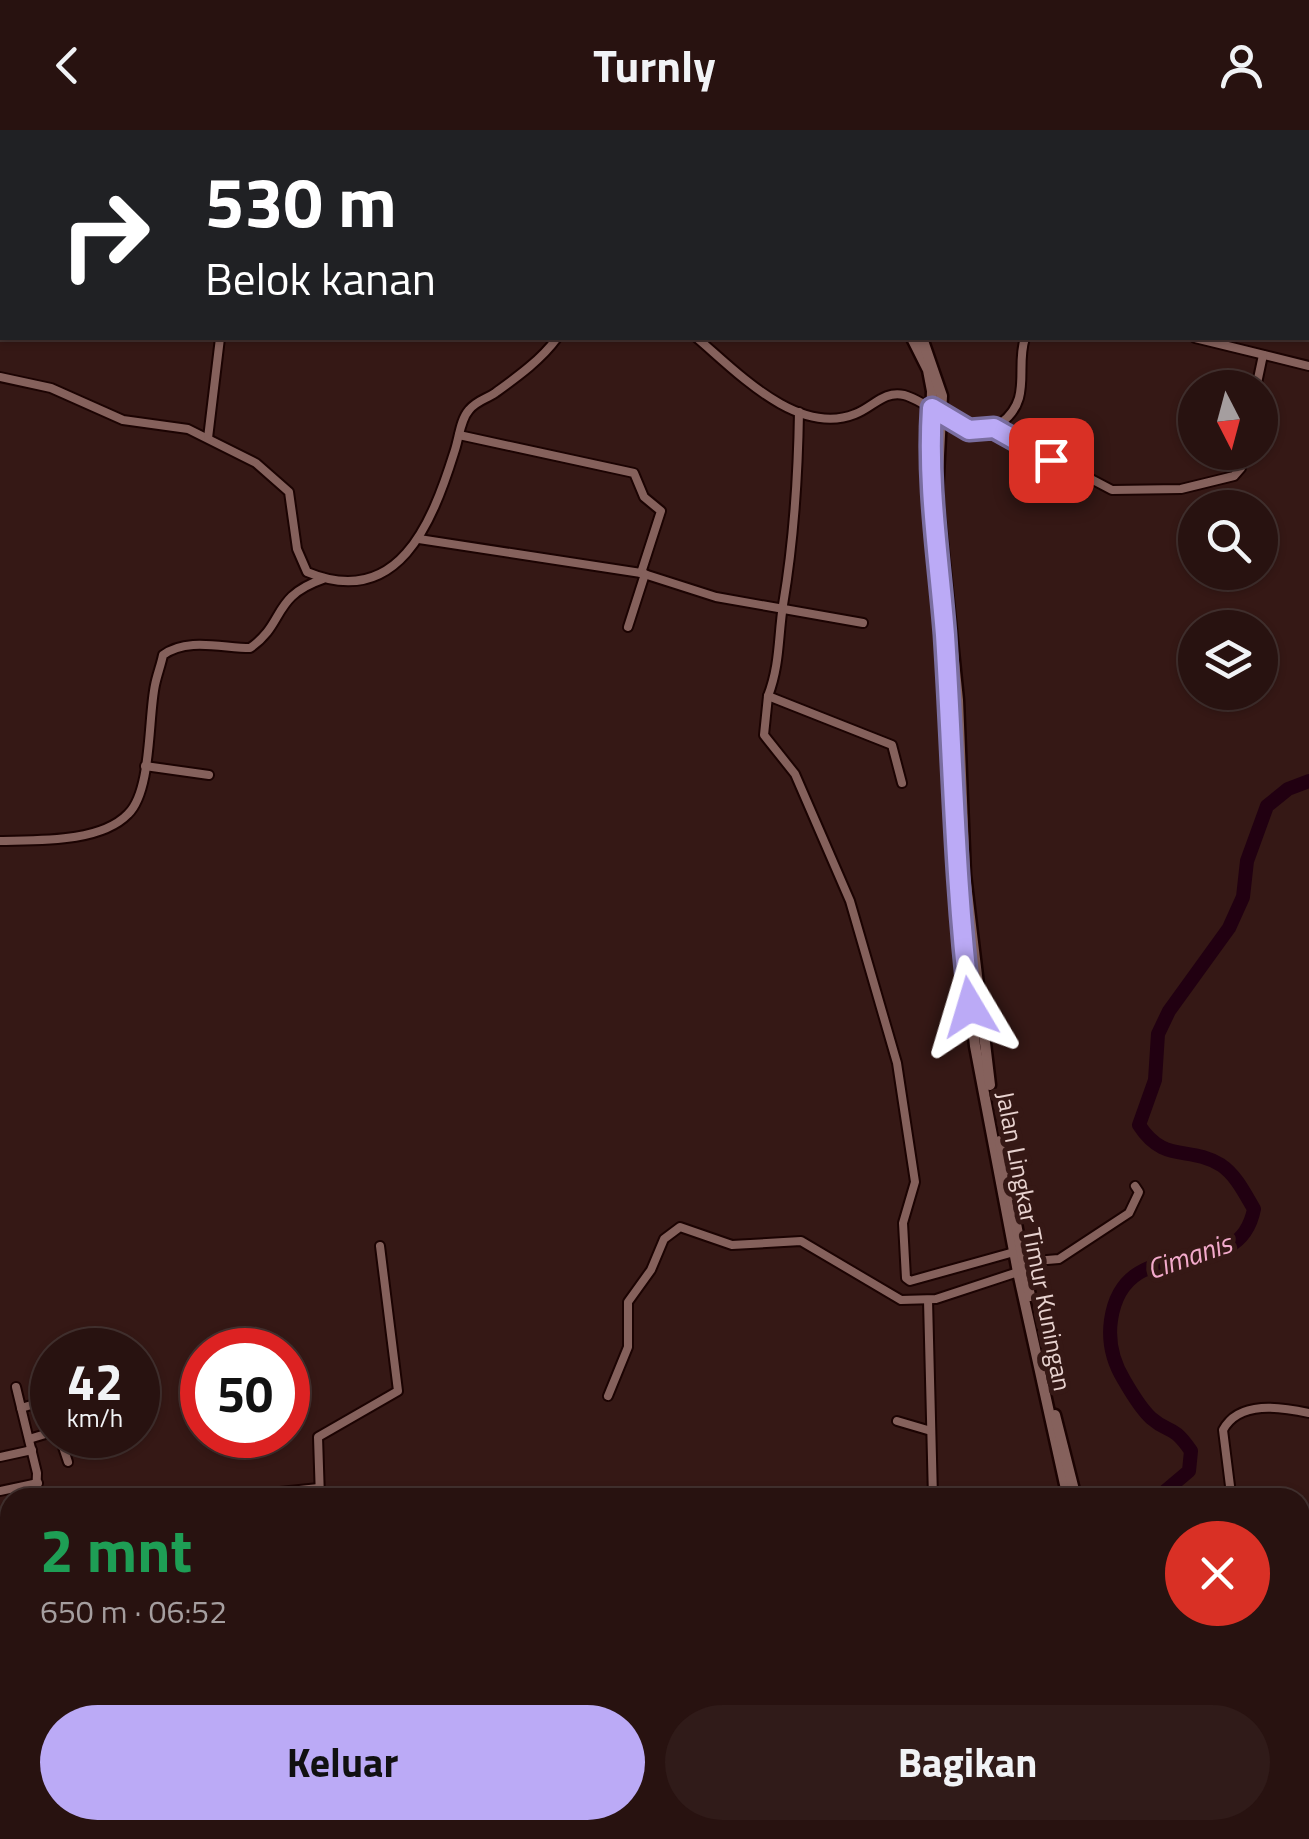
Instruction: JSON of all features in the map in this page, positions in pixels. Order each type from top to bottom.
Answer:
[{"type":"main road","name":"Jalan Lingkar Timur Kuningan","points":[[913,340],[928,370],[936,412],[937,495],[958,700],[964,875],[975,983],[1020,1267],[1066,1488]]},
{"type":"main road","name":"Jalan Lingkar Timur Kuningan","points":[[923,340],[939,381],[929,498],[945,638],[964,957],[1014,1252],[1074,1488]]},
{"type":"street","points":[[208,438],[220,340]]},
{"type":"street","points":[[0,377],[51,388],[123,420],[182,426],[208,438],[286,486],[297,549],[307,572],[323,578],[366,579],[404,561],[419,539],[466,412],[540,360],[555,340]]},
{"type":"street","points":[[699,340],[743,377],[800,412],[832,422],[894,394],[969,430],[994,428],[1112,490],[1181,489],[1234,476],[1236,470]]},
{"type":"street","points":[[994,428],[1020,401],[1025,340]]},
{"type":"street","points":[[1204,340],[1309,366]]},
{"type":"street","points":[[1260,370],[1263,354]]},
{"type":"street","points":[[800,412],[797,523],[783,609],[780,660],[768,696],[764,735],[793,770],[850,902],[897,1063],[915,1182],[903,1223],[906,1278],[910,1282],[1014,1252]]},
{"type":"street","points":[[459,435],[634,473],[644,497],[661,511],[628,627]]},
{"type":"street","points":[[419,539],[643,574],[716,597],[863,623]]},
{"type":"street","points":[[0,842],[101,831],[134,806],[145,766],[155,682],[167,650],[212,644],[250,648],[271,627],[284,600],[323,578]]},
{"type":"street","points":[[768,696],[892,746],[902,783]]},
{"type":"street","points":[[145,766],[209,775]]},
{"type":"street","points":[[608,1396],[628,1348],[628,1302],[651,1270],[664,1239],[680,1227],[732,1245],[802,1241],[883,1293],[902,1300],[928,1300],[1020,1267],[1055,1261],[1129,1213],[1139,1192],[1134,1186]]},
{"type":"street","points":[[319,1488],[318,1437],[398,1390],[380,1246]]},
{"type":"street","points":[[928,1300],[933,1488]]},
{"type":"street","points":[[16,1387],[30,1443]]},
{"type":"street","points":[[22,1408],[30,1406]]},
{"type":"street","points":[[1230,1488],[1223,1430],[1231,1418],[1259,1408],[1309,1413]]},
{"type":"street","points":[[897,1420],[930,1431]]},
{"type":"street","points":[[0,1455],[30,1450]]},
{"type":"street","points":[[33,1458],[37,1488]]},
{"type":"street","points":[[66,1458],[68,1462]]},
{"type":"street","points":[[14,1488],[38,1483]]},
{"type":"waterway","name":"Cimanis","points":[[1169,1488],[1189,1471],[1191,1451],[1175,1432],[1147,1414],[1133,1395],[1117,1366],[1111,1320],[1121,1291],[1137,1274],[1227,1248],[1244,1233],[1254,1209],[1236,1179],[1221,1165],[1167,1150],[1139,1125],[1155,1080],[1158,1034],[1169,1011],[1229,928],[1243,897],[1247,861],[1267,806],[1288,789],[1309,781]]},
{"type":"route","points":[[970,1007],[956,862],[943,612],[929,498],[932,408],[969,430],[994,428],[1051,460]]}]
